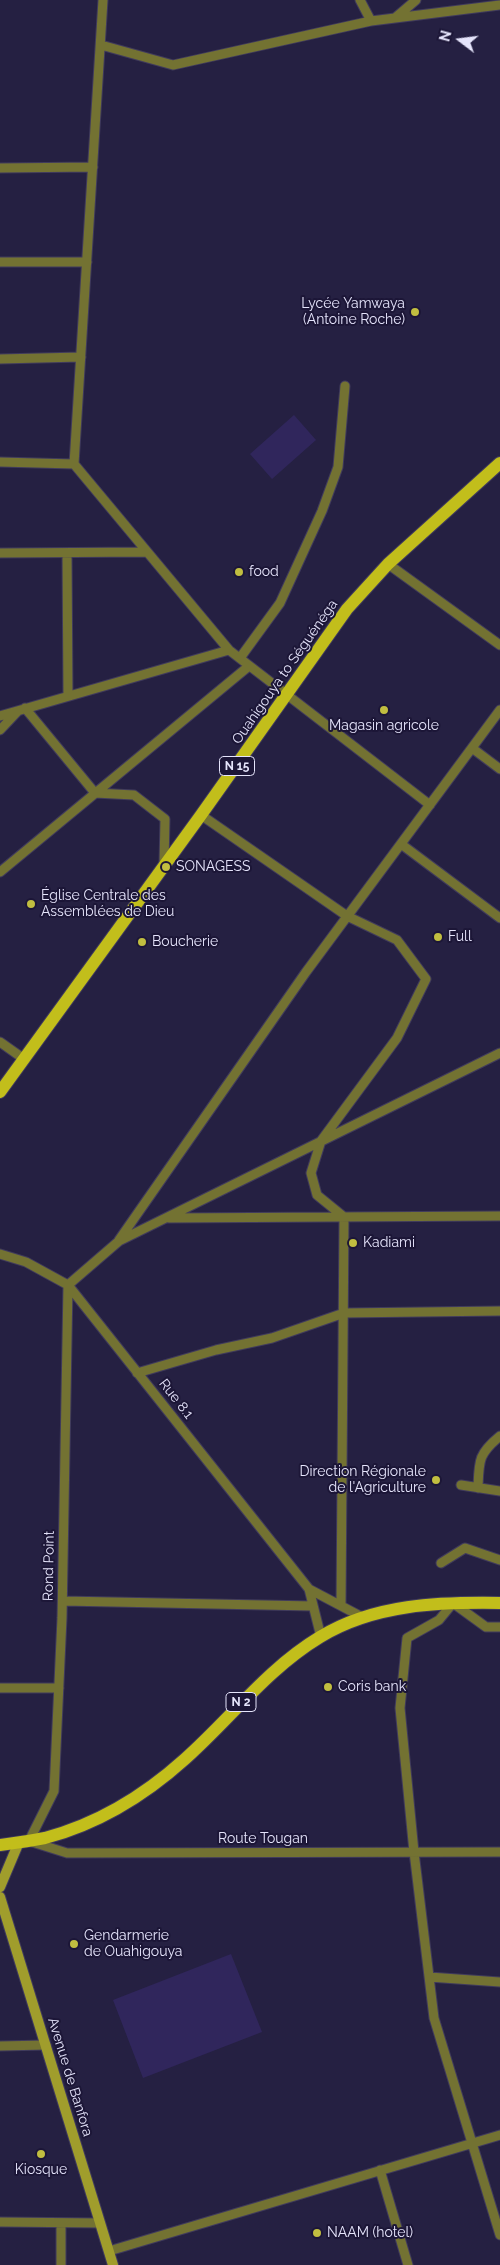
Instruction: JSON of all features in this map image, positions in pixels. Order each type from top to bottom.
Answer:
[{"type":"main road","name":"Ouahigouya to Séguénéga","points":[[0,1092],[202,815],[347,609],[388,564],[500,464]]},
{"type":"main road","name":"N 2","points":[[0,1845],[24,1842],[76,1828],[123,1806],[186,1758],[266,1677],[320,1637],[364,1618],[403,1607],[453,1602],[500,1603]]},
{"type":"main road","points":[[0,1887],[24,1842]]},
{"type":"main road","name":"Avenue de Banfora","points":[[0,1897],[113,2265]]},
{"type":"street","points":[[103,0],[74,464],[229,650],[430,805]]},
{"type":"street","points":[[360,0],[372,21]]},
{"type":"street","points":[[395,18],[416,0]]},
{"type":"street","points":[[100,45],[173,64],[372,21],[500,5]]},
{"type":"street","points":[[0,168],[93,168]]},
{"type":"street","points":[[0,262],[87,262]]},
{"type":"street","points":[[0,359],[81,357]]},
{"type":"street","points":[[240,658],[280,603],[325,502],[338,467],[345,386]]},
{"type":"street","points":[[0,462],[74,464]]},
{"type":"street","points":[[0,553],[148,552]]},
{"type":"street","points":[[67,553],[68,696]]},
{"type":"street","points":[[388,564],[500,645]]},
{"type":"street","points":[[0,716],[229,650]]},
{"type":"street","points":[[0,872],[249,666]]},
{"type":"street","points":[[21,710],[95,793],[134,795],[165,819],[164,866]]},
{"type":"street","points":[[0,730],[21,710]]},
{"type":"street","points":[[68,1285],[119,1241],[234,1074],[347,916],[500,710]]},
{"type":"street","points":[[472,748],[500,768]]},
{"type":"street","points":[[202,815],[347,916],[397,940],[426,980],[397,1038],[321,1141],[311,1173],[317,1195],[344,1216]]},
{"type":"street","points":[[401,844],[500,918]]},
{"type":"street","points":[[0,1042],[24,1059]]},
{"type":"street","points":[[119,1241],[500,1053]]},
{"type":"street","points":[[341,1605],[344,1216]]},
{"type":"street","points":[[166,1218],[500,1216]]},
{"type":"street","name":"Rue 8.1","points":[[0,1254],[26,1262],[68,1285],[309,1589],[364,1618]]},
{"type":"street","name":"Rond Point","points":[[24,1842],[54,1792],[63,1602],[68,1285]]},
{"type":"street","points":[[137,1372],[216,1350],[272,1338],[344,1313],[500,1312]]},
{"type":"street","points":[[478,1488],[479,1467],[484,1450],[500,1436]]},
{"type":"street","points":[[461,1486],[500,1491]]},
{"type":"street","points":[[441,1563],[465,1548],[500,1560]]},
{"type":"street","name":"Rue 8.1","points":[[309,1589],[320,1637]]},
{"type":"street","points":[[63,1602],[313,1606]]},
{"type":"street","points":[[500,1627],[486,1627],[453,1602],[439,1620],[407,1638],[400,1708],[414,1852],[434,2018],[500,2235]]},
{"type":"street","points":[[0,1688],[59,1688]]},
{"type":"street","name":"Route Tougan","points":[[24,1842],[67,1853],[500,1852]]},
{"type":"street","points":[[429,1977],[500,1982]]},
{"type":"street","points":[[0,2046],[46,2046]]},
{"type":"street","points":[[109,2251],[500,2135]]},
{"type":"street","points":[[380,2170],[408,2265]]},
{"type":"street","points":[[0,2222],[100,2223]]},
{"type":"street","points":[[61,2223],[61,2265]]},
{"type":"shaded area","points":[[294,415],[316,440],[272,479],[250,454]]},
{"type":"shaded area","points":[[231,1954],[262,2032],[143,2078],[113,2000]]},
{"type":"place","name":"Lycée Yamwaya (Antoine Roche)","points":[[415,312]]},
{"type":"place","name":"food","points":[[239,572]]},
{"type":"place","name":"Magasin agricole","points":[[384,710]]},
{"type":"place","name":"SONAGESS","points":[[166,867]]},
{"type":"place","name":"Église Centrale des Assemblées de Dieu","points":[[31,904]]},
{"type":"place","name":"Full","points":[[438,937]]},
{"type":"place","name":"Boucherie","points":[[142,942]]},
{"type":"place","name":"Kadiami","points":[[353,1243]]},
{"type":"place","name":"Direction Régionale de l'Agriculture","points":[[436,1480]]},
{"type":"place","name":"Coris bank","points":[[328,1687]]},
{"type":"place","name":"Gendarmerie de Ouahigouya","points":[[74,1944]]},
{"type":"place","name":"Kiosque","points":[[41,2154]]},
{"type":"place","name":"NAAM (hotel)","points":[[317,2233]]}]
